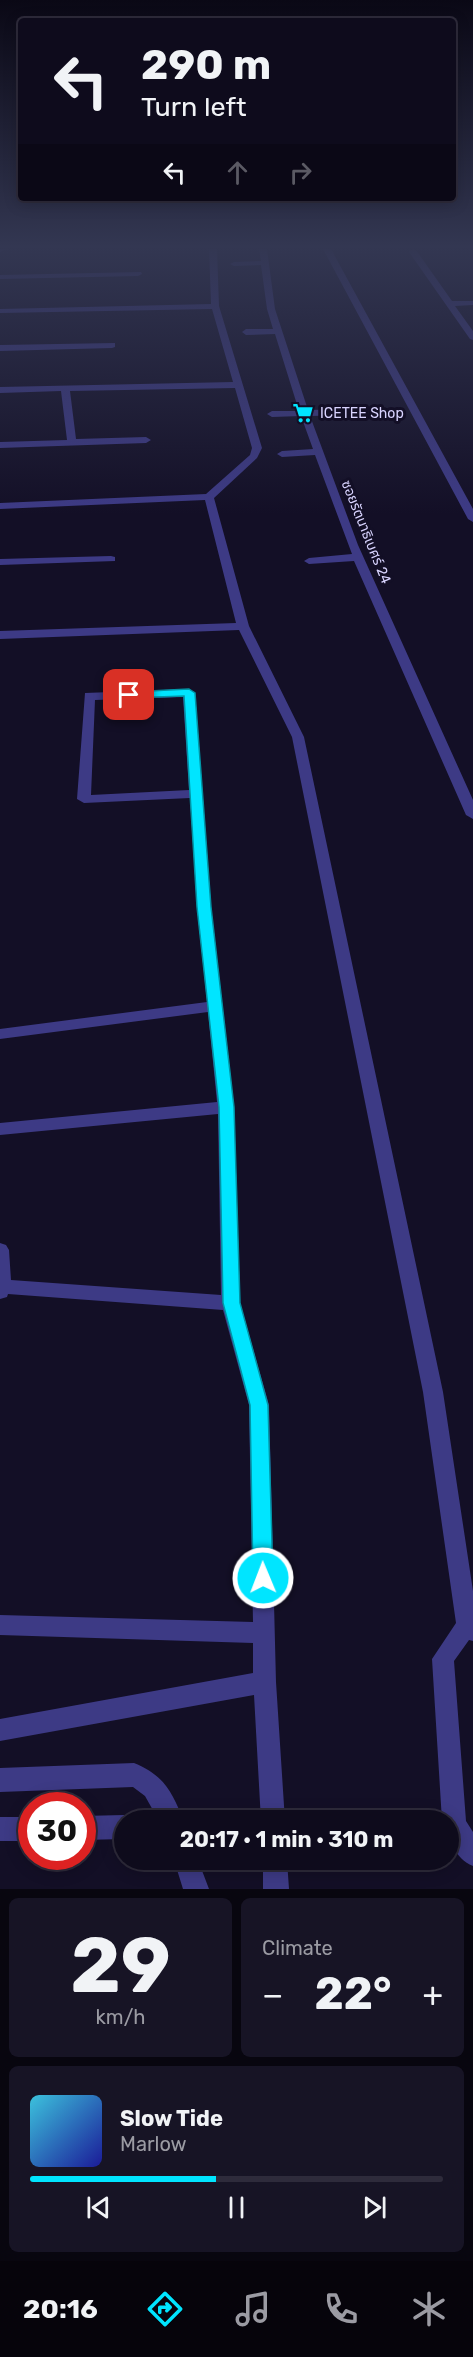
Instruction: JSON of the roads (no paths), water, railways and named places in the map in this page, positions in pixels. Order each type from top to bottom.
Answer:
[{"type":"street","points":[[0,506],[208,497],[254,456],[257,448],[224,337]]},
{"type":"street","name":"ซอยรัตนาธิเบศร์ 24","points":[[280,337],[318,452],[359,557],[473,815]]},
{"type":"street","points":[[375,337],[473,519]]},
{"type":"street","points":[[0,348],[112,345]]},
{"type":"street","points":[[0,390],[238,383]]},
{"type":"street","points":[[65,388],[72,443]]},
{"type":"street","points":[[272,414],[351,412]]},
{"type":"street","points":[[0,445],[146,440]]},
{"type":"street","points":[[282,454],[318,452]]},
{"type":"street","points":[[208,497],[243,626],[298,737],[433,1392],[470,1628],[443,1659],[454,1824],[473,1854]]},
{"type":"street","points":[[309,561],[359,557]]},
{"type":"street","points":[[0,562],[111,558]]},
{"type":"street","points":[[0,635],[243,626]]},
{"type":"street","points":[[196,794],[84,799],[90,696],[189,693],[204,907],[226,1107],[231,1303],[259,1405],[265,1682],[272,1810]]},
{"type":"street","points":[[0,1034],[215,1006]]},
{"type":"street","points":[[0,1129],[226,1107]]},
{"type":"street","points":[[0,1250],[1,1289],[231,1303]]},
{"type":"street","points":[[0,1625],[264,1633]]},
{"type":"street","points":[[0,1730],[265,1682]]},
{"type":"street","points":[[0,1780],[134,1775],[146,1779],[155,1788],[166,1810]]},
{"type":"street","points":[[96,1828],[114,1827]]},
{"type":"street","points":[[0,1829],[18,1829]]},
{"type":"street","points":[[189,1870],[196,1889]]},
{"type":"street","points":[[275,1870],[276,1889]]},
{"type":"place","name":"ICETEE Shop","points":[[303,413]]}]
